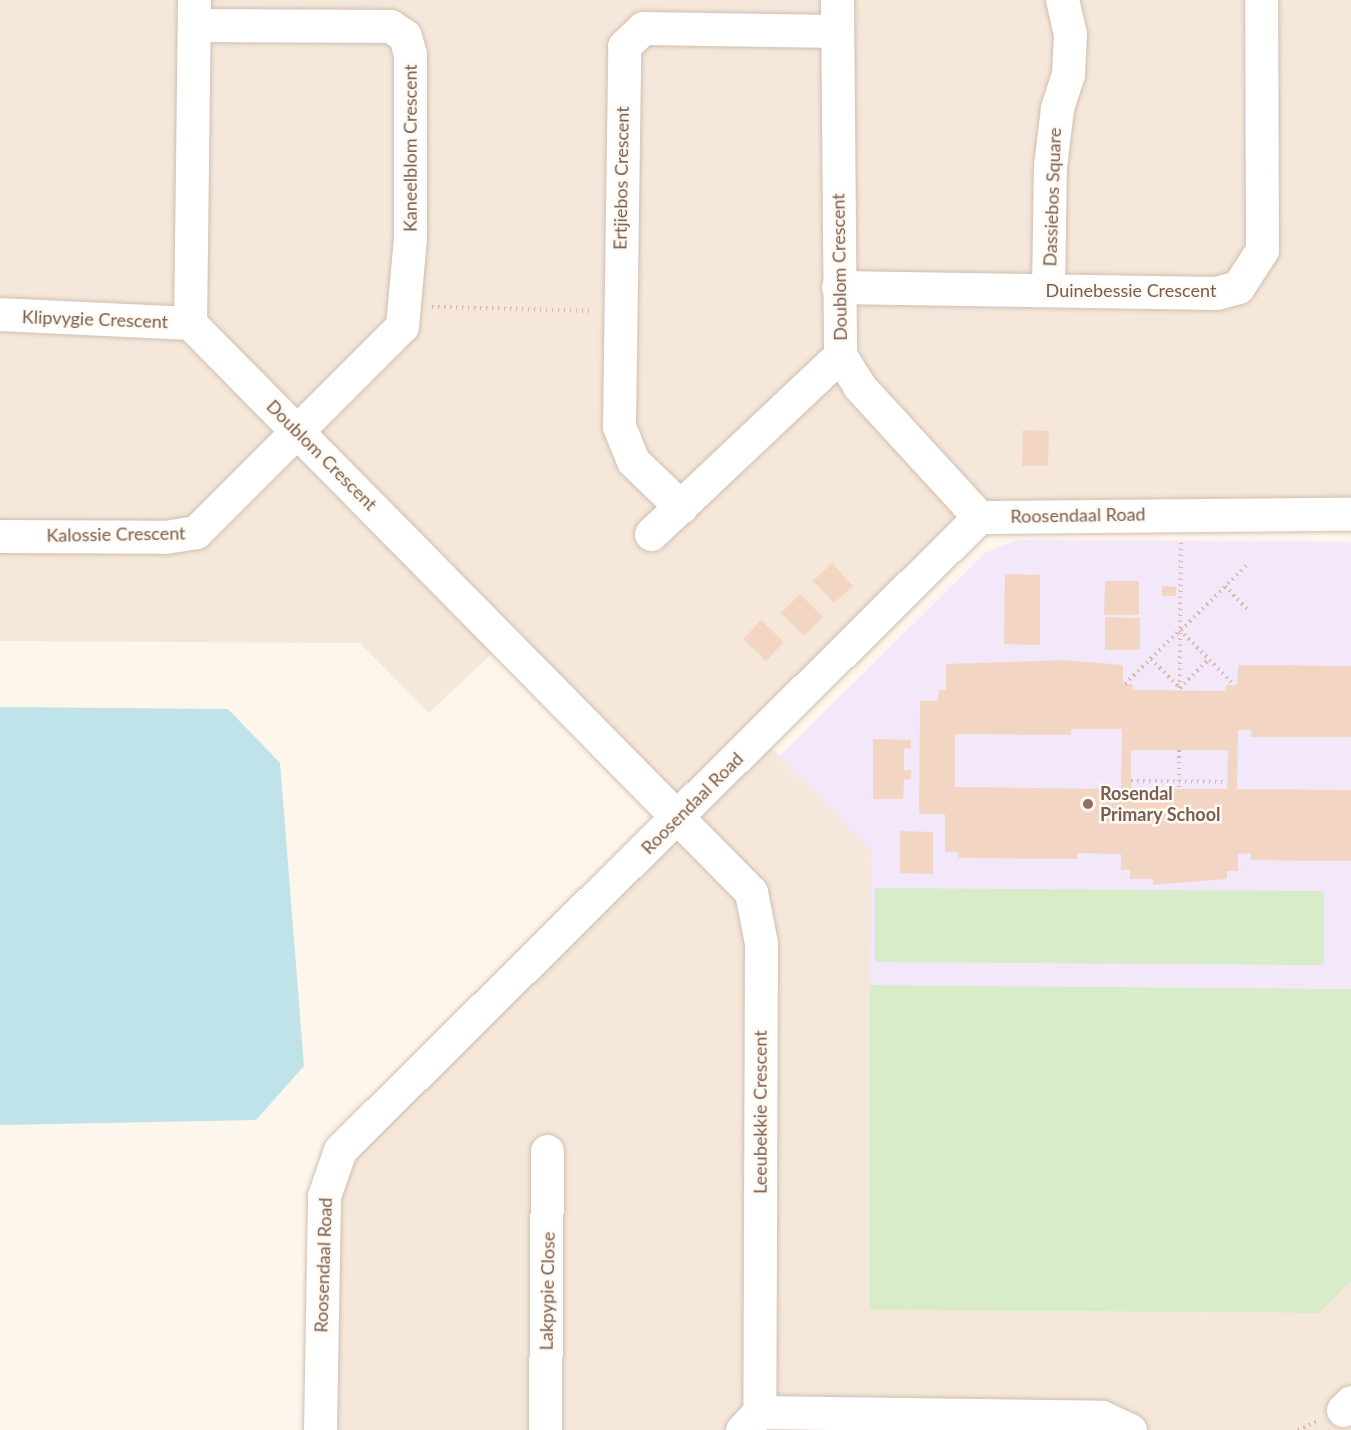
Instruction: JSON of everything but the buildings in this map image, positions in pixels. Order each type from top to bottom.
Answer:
[{"type":"street","name":"Dassiebos Square","points":[[1048,290],[1050,166],[1056,108],[1068,75],[1070,34],[1062,0]]},
{"type":"street","name":"Duinebessie Crescent","points":[[838,287],[1216,293],[1238,287],[1250,275],[1262,250],[1261,0]]},
{"type":"street","name":"Kaneelblom Crescent","points":[[194,13],[390,26],[405,36],[410,54],[406,302],[395,337],[299,432]]},
{"type":"street","points":[[190,323],[194,13]]},
{"type":"street","name":"Doublom Crescent","points":[[837,15],[840,355],[859,386],[979,517]]},
{"type":"street","name":"Ertjiebos Crescent","points":[[681,507],[633,461],[621,438],[620,310],[627,40],[644,28],[837,15]]},
{"type":"street","name":"Klipvygie Crescent","points":[[0,314],[190,323]]},
{"type":"street","name":"Doublom Crescent","points":[[190,323],[681,815]]},
{"type":"street","points":[[651,534],[840,355]]},
{"type":"street","name":"Kalossie Crescent","points":[[0,536],[165,537],[196,532],[299,432]]},
{"type":"street","name":"Roosendaal Road","points":[[320,1430],[324,1196],[340,1150],[681,815],[979,517],[1351,514]]},
{"type":"street","name":"Leeubekkie Crescent","points":[[681,815],[751,892],[760,926],[750,1421]]},
{"type":"street","name":"Lakpypie Close","points":[[545,1430],[547,1151]]},
{"type":"street","points":[[750,1421],[1102,1417],[1130,1430]]},
{"type":"path","points":[[406,302],[450,309],[620,310]]},
{"type":"path","points":[[1180,688],[1181,530]]},
{"type":"path","points":[[1125,684],[1248,564]]},
{"type":"path","points":[[1225,586],[1247,609]]},
{"type":"path","points":[[1180,630],[1234,685]]},
{"type":"path","points":[[1151,659],[1180,688]]},
{"type":"path","points":[[1180,688],[1209,659]]},
{"type":"path","points":[[1179,750],[1179,789]]},
{"type":"path","points":[[1131,781],[1227,782]]},
{"type":"shaded area","points":[[0,0],[1351,0],[1351,512],[980,513],[757,733],[872,851],[870,1310],[1319,1313],[1351,1282],[1351,1430],[319,1430],[329,1168],[675,813],[504,642],[429,713],[360,643],[0,641]]},
{"type":"shaded area","name":"Rosendal Primary School","points":[[1018,540],[1351,542],[1351,989],[870,985],[872,851],[779,757],[985,553]]},
{"type":"green space","points":[[875,888],[1324,891],[1324,965],[875,962]]},
{"type":"green space","points":[[870,985],[1351,989],[1351,1282],[1319,1313],[870,1310]]},
{"type":"water","points":[[0,707],[228,709],[280,763],[304,1066],[256,1120],[0,1125]]},
{"type":"place","name":"Rosendal Primary School","points":[[1088,804]]}]
